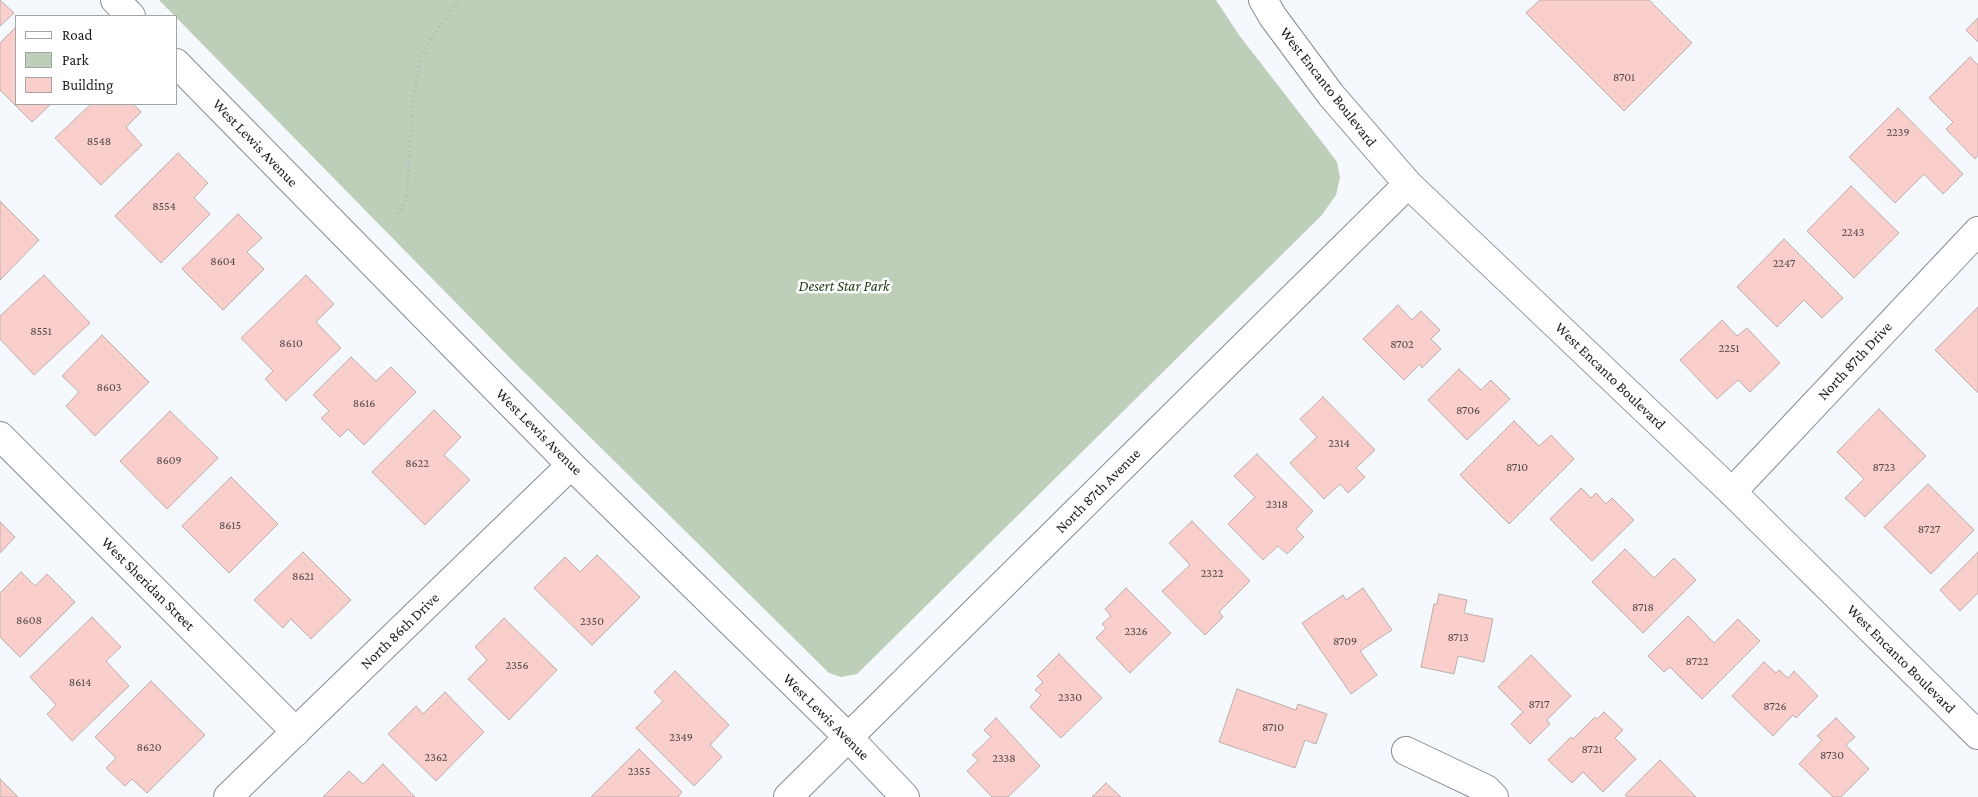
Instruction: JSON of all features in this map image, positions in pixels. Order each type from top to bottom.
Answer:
[{"type":"street","points":[[115,0],[130,15]]},
{"type":"street","name":"West Encanto Boulevard","points":[[1263,0],[1274,18],[1331,95],[1408,184],[1732,492],[1978,735]]},
{"type":"street","name":"West Lewis Avenue","points":[[178,65],[571,464],[848,738],[905,797]]},
{"type":"street","name":"North 87th Avenue","points":[[788,797],[1408,184]]},
{"type":"street","name":"North 87th Drive","points":[[1732,492],[1978,231]]},
{"type":"street","name":"West Sheridan Street","points":[[0,436],[296,732]]},
{"type":"street","name":"North 86th Drive","points":[[228,797],[571,464]]},
{"type":"street","points":[[1406,752],[1486,789],[1494,797]]},
{"type":"path","points":[[398,214],[406,202],[413,98],[421,58],[434,33],[459,0]]},
{"type":"green space","name":"Desert Star Park","points":[[159,0],[1216,0],[1239,35],[1337,162],[1340,178],[1336,195],[1321,216],[857,674],[841,677],[829,673],[515,363],[178,19],[178,15],[174,15]]},
{"type":"building","points":[[0,0],[14,13],[0,26]]},
{"type":"building","points":[[1540,0],[1649,0],[1692,43],[1624,111],[1526,13]]},
{"type":"building","points":[[1978,18],[1978,42],[1966,30]]},
{"type":"building","points":[[15,28],[15,105],[0,90],[0,43]]},
{"type":"building","points":[[1970,57],[1978,65],[1978,155],[1975,159],[1946,129],[1953,122],[1929,98]]},
{"type":"building","points":[[15,105],[50,105],[32,122]]},
{"type":"building","points":[[90,105],[134,105],[141,112],[126,127],[142,145],[101,185],[55,138]]},
{"type":"building","points":[[1898,108],[1963,174],[1943,194],[1924,174],[1895,203],[1849,157]]},
{"type":"building","points":[[178,153],[208,183],[194,198],[210,214],[161,263],[115,216]]},
{"type":"building","points":[[1851,186],[1899,233],[1854,278],[1807,231]]},
{"type":"building","points":[[0,201],[39,240],[0,280]]},
{"type":"building","points":[[238,214],[262,238],[247,252],[264,269],[223,310],[182,269]]},
{"type":"building","points":[[1784,239],[1843,298],[1822,318],[1804,300],[1777,327],[1737,287]]},
{"type":"building","points":[[44,275],[90,323],[34,375],[0,339],[0,316]]},
{"type":"building","points":[[306,275],[334,304],[316,322],[341,348],[286,401],[265,379],[273,371],[241,338]]},
{"type":"building","points":[[1398,305],[1412,320],[1421,311],[1440,330],[1431,339],[1441,349],[1422,368],[1420,364],[1404,380],[1363,339]]},
{"type":"building","points":[[1978,307],[1978,393],[1935,350]]},
{"type":"building","points":[[1722,320],[1737,336],[1747,328],[1780,363],[1750,392],[1738,380],[1717,399],[1680,360]]},
{"type":"building","points":[[102,335],[149,382],[95,436],[66,406],[79,392],[62,376]]},
{"type":"building","points":[[351,357],[376,381],[391,367],[416,392],[364,445],[348,429],[340,437],[321,418],[329,411],[313,395]]},
{"type":"building","points":[[1459,369],[1481,390],[1491,380],[1510,399],[1467,440],[1428,400]]},
{"type":"building","points":[[1323,397],[1375,450],[1356,468],[1365,477],[1348,493],[1340,484],[1324,499],[1290,463],[1317,437],[1300,419]]},
{"type":"building","points":[[1879,409],[1926,456],[1865,517],[1845,498],[1864,479],[1837,452]]},
{"type":"building","points":[[434,410],[461,437],[444,455],[470,480],[425,525],[372,472]]},
{"type":"building","points":[[170,411],[218,458],[167,509],[120,461]]},
{"type":"building","points":[[1514,421],[1539,446],[1551,435],[1574,459],[1509,524],[1460,475]]},
{"type":"building","points":[[1257,454],[1313,511],[1296,529],[1304,537],[1287,554],[1278,546],[1263,560],[1228,524],[1255,497],[1234,476]]},
{"type":"building","points":[[231,477],[278,524],[229,573],[182,526]]},
{"type":"building","points":[[1928,484],[1974,530],[1931,574],[1884,527]]},
{"type":"building","points":[[1581,488],[1591,498],[1596,493],[1606,504],[1612,498],[1634,520],[1592,561],[1550,519]]},
{"type":"building","points":[[1192,521],[1250,581],[1219,612],[1223,617],[1205,635],[1162,591],[1190,565],[1169,543]]},
{"type":"building","points":[[0,522],[15,537],[0,553]]},
{"type":"building","points":[[1625,549],[1654,578],[1674,558],[1696,580],[1643,633],[1592,582]]},
{"type":"building","points":[[303,552],[351,600],[311,639],[291,619],[283,628],[254,600]]},
{"type":"building","points":[[1978,552],[1978,593],[1960,611],[1940,590]]},
{"type":"building","points":[[597,555],[640,597],[592,645],[534,588],[565,557],[580,572]]},
{"type":"building","points":[[21,572],[35,586],[47,574],[75,602],[20,657],[0,637],[0,593]]},
{"type":"building","points":[[1126,588],[1171,633],[1130,673],[1096,638],[1106,628],[1102,624],[1111,616],[1105,609]]},
{"type":"building","points":[[1363,588],[1392,630],[1360,651],[1377,675],[1351,694],[1302,623],[1343,595],[1346,600]]},
{"type":"building","points":[[1439,594],[1467,600],[1464,613],[1493,619],[1484,662],[1458,656],[1454,674],[1421,667],[1434,604],[1437,604]]},
{"type":"building","points":[[1688,616],[1714,643],[1738,619],[1760,641],[1702,699],[1670,667],[1664,672],[1648,656]]},
{"type":"building","points":[[92,617],[121,647],[106,661],[129,686],[72,741],[47,714],[56,705],[30,677]]},
{"type":"building","points":[[504,618],[557,670],[509,720],[468,679],[487,660],[475,647]]},
{"type":"building","points":[[1059,654],[1102,698],[1061,738],[1030,707],[1041,695],[1035,690],[1043,682],[1037,676]]},
{"type":"building","points":[[1531,655],[1571,696],[1547,720],[1550,724],[1530,744],[1511,724],[1523,712],[1498,687]]},
{"type":"building","points":[[1764,662],[1776,673],[1779,670],[1788,678],[1794,671],[1818,696],[1796,718],[1793,715],[1773,736],[1732,696]]},
{"type":"building","points":[[675,671],[729,725],[710,745],[722,757],[694,786],[636,728],[663,701],[654,692]]},
{"type":"building","points":[[151,681],[205,735],[147,793],[132,779],[125,786],[106,768],[116,758],[95,737]]},
{"type":"building","points":[[1237,689],[1296,710],[1298,704],[1327,714],[1316,744],[1305,740],[1295,768],[1219,742]]},
{"type":"building","points":[[445,692],[484,732],[436,781],[388,734],[416,706],[423,714]]},
{"type":"building","points":[[1604,712],[1623,730],[1615,738],[1636,759],[1603,792],[1583,772],[1572,783],[1548,760],[1571,737],[1573,739],[1595,717],[1597,719]]},
{"type":"building","points":[[996,718],[1040,766],[1008,797],[992,797],[967,771],[978,760],[972,755],[991,737],[984,730]]},
{"type":"building","points":[[1836,718],[1855,737],[1846,745],[1869,769],[1841,797],[1833,797],[1799,764],[1822,740],[1817,736]]},
{"type":"building","points":[[639,749],[682,792],[678,797],[591,797]]},
{"type":"building","points":[[1660,760],[1696,797],[1627,797],[1625,795]]},
{"type":"building","points":[[383,764],[415,797],[323,797],[349,771],[363,784]]},
{"type":"building","points":[[0,779],[18,797],[0,797]]},
{"type":"building","points":[[1106,783],[1121,797],[1092,797]]}]
